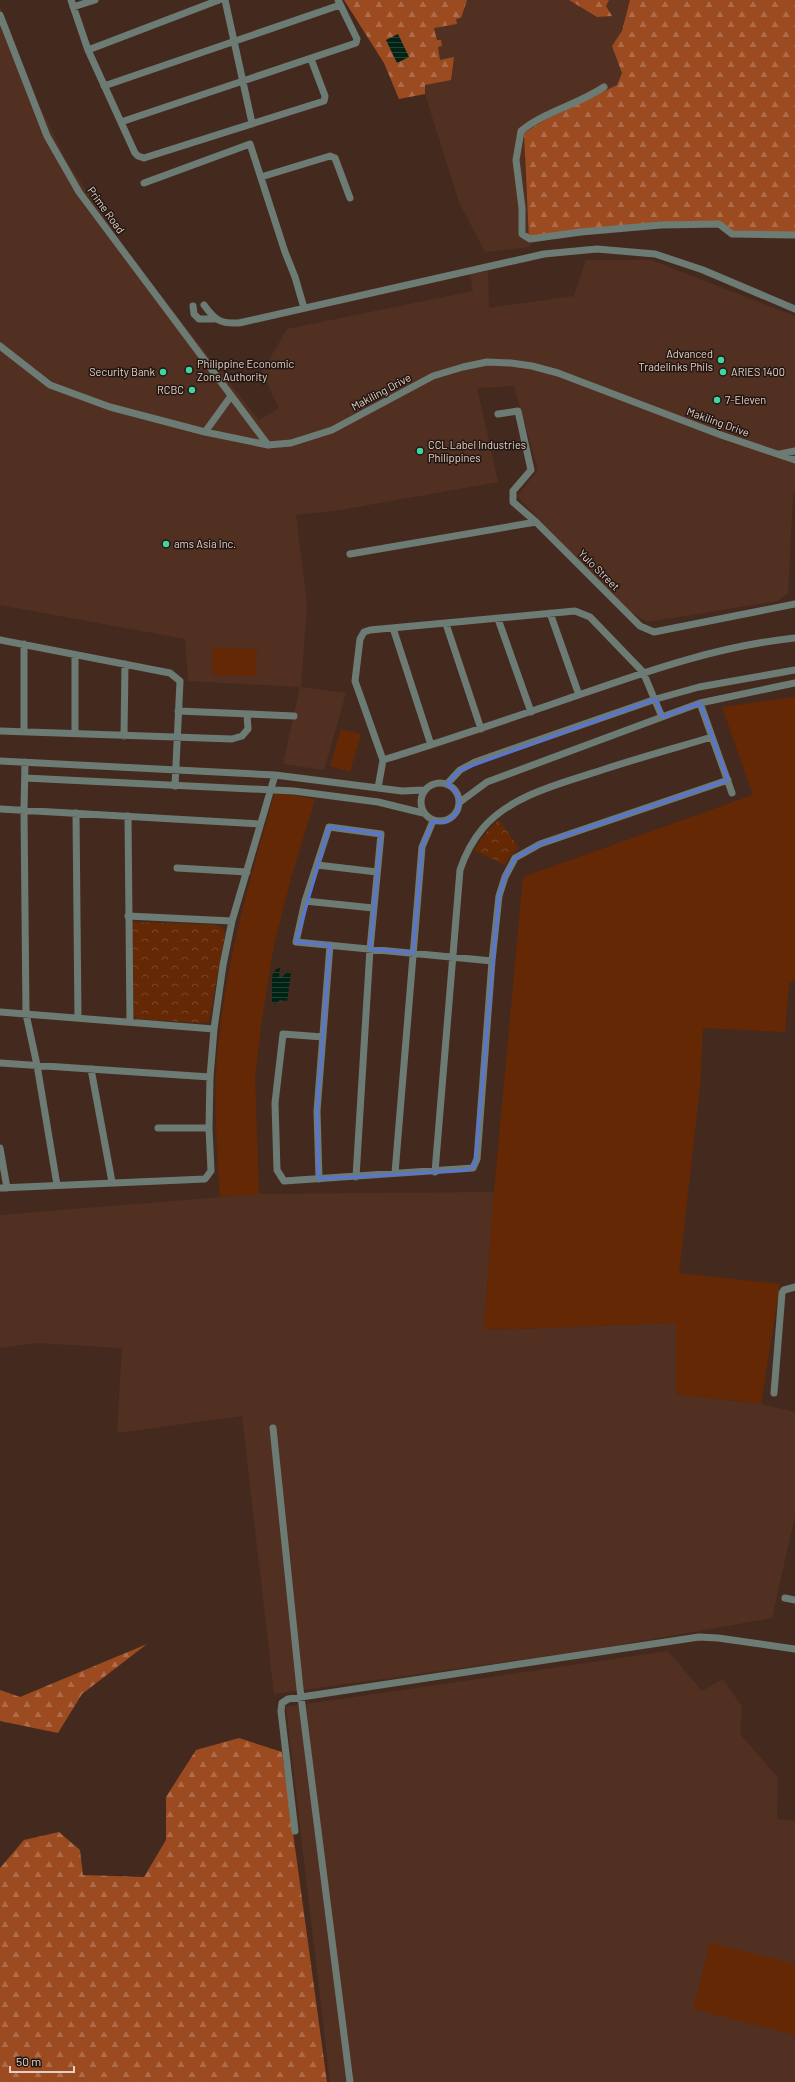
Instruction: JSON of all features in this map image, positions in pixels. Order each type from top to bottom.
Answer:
[{"type":"street","points":[[71,0],[88,50],[104,86],[135,153],[144,158],[324,101],[326,96],[310,59]]},
{"type":"street","points":[[73,7],[95,0]]},
{"type":"street","points":[[88,50],[226,1],[252,124]]},
{"type":"street","points":[[104,86],[339,2],[357,39],[356,44],[121,122]]},
{"type":"street","name":"Prime Road","points":[[0,15],[47,136],[79,192],[268,445]]},
{"type":"street","points":[[604,87],[591,96],[536,119],[521,131],[516,160],[522,208],[522,234],[530,239],[588,231],[719,224],[732,234],[795,235]]},
{"type":"street","points":[[144,183],[250,144],[304,308]]},
{"type":"street","points":[[261,177],[330,156],[335,158],[350,198]]},
{"type":"street","points":[[193,306],[194,314],[199,319],[214,319],[231,323],[239,323],[544,254],[597,249],[655,254],[703,270],[795,309]]},
{"type":"street","points":[[204,305],[214,319]]},
{"type":"street","name":"Makiling Drive","points":[[0,346],[50,385],[110,407],[205,432],[268,445],[291,443],[332,430],[433,376],[487,362],[532,366],[558,373],[721,435],[795,460]]},
{"type":"street","points":[[205,432],[231,396]]},
{"type":"street","name":"Yulo Street","points":[[498,414],[518,411],[531,470],[513,491],[513,502],[536,522],[640,626],[654,632],[795,604]]},
{"type":"street","name":"Makiling Drive","points":[[780,454],[795,451]]},
{"type":"street","points":[[350,554],[536,522]]},
{"type":"street","points":[[378,788],[383,760],[355,681],[360,639],[364,632],[370,630],[575,611],[590,617],[643,672],[656,698],[662,716]]},
{"type":"street","points":[[550,614],[579,695]]},
{"type":"street","points":[[498,619],[531,712]]},
{"type":"street","points":[[446,624],[481,729]]},
{"type":"street","points":[[393,628],[431,745]]},
{"type":"street","points":[[383,760],[481,729],[643,672],[704,654],[795,638]]},
{"type":"street","points":[[0,640],[75,656],[170,673],[180,680],[175,786]]},
{"type":"street","points":[[24,644],[24,732]]},
{"type":"street","points":[[75,656],[75,733]]},
{"type":"street","points":[[124,736],[125,664]]},
{"type":"street","points":[[447,784],[460,770],[476,762],[656,698],[698,687],[795,670]]},
{"type":"street","points":[[25,778],[175,786],[270,789],[378,802],[423,813],[433,821],[446,822],[456,814],[460,802],[487,782],[700,703],[795,683]]},
{"type":"street","points":[[700,703],[732,793]]},
{"type":"street","points":[[178,711],[294,716]]},
{"type":"street","points":[[0,731],[232,739],[242,736],[248,729],[247,714]]},
{"type":"street","points":[[435,1172],[460,870],[467,851],[483,828],[499,813],[527,796],[571,780],[712,737]]},
{"type":"street","points":[[0,761],[275,775],[402,791],[424,790],[434,783],[447,784],[456,791],[460,802]]},
{"type":"street","points":[[25,762],[26,1014],[37,1065],[57,1185]]},
{"type":"street","points":[[0,1148],[3,1188],[205,1179],[211,1171],[209,1128],[210,1077],[214,1028],[232,920],[275,775]]},
{"type":"street","points":[[323,1037],[282,1034],[275,1104],[277,1170],[284,1181],[395,1173],[435,1172],[473,1168],[477,1160],[492,961],[499,896],[505,877],[515,858],[540,844],[728,780]]},
{"type":"street","points":[[423,813],[420,801],[424,790]]},
{"type":"street","points":[[0,809],[260,824]]},
{"type":"street","points":[[76,813],[78,1018]]},
{"type":"street","points":[[128,816],[130,1022]]},
{"type":"street","points":[[395,1173],[422,847],[433,821]]},
{"type":"street","points":[[356,1177],[370,949],[381,834],[328,827],[306,901],[296,942],[330,945],[370,949],[413,953],[492,961]]},
{"type":"street","points":[[317,865],[377,872]]},
{"type":"street","points":[[177,868],[247,872]]},
{"type":"street","points":[[306,901],[374,908]]},
{"type":"street","points":[[128,916],[232,920]]},
{"type":"street","points":[[318,1179],[317,1111],[330,945]]},
{"type":"street","points":[[0,1012],[214,1028]]},
{"type":"street","points":[[0,1063],[210,1077]]},
{"type":"street","points":[[91,1069],[112,1182]]},
{"type":"street","points":[[158,1128],[209,1128]]},
{"type":"street","points":[[774,1393],[782,1293],[784,1290],[795,1287]]},
{"type":"street","points":[[273,1428],[301,1698],[350,2082]]},
{"type":"street","points":[[785,1598],[795,1600]]},
{"type":"street","points":[[295,1830],[281,1712],[282,1703],[288,1699],[699,1637],[718,1638],[795,1649]]},
{"type":"highlighted area","points":[[656,699],[662,717],[700,703],[728,780],[540,844],[515,858],[505,877],[499,896],[492,961],[475,1165],[467,1170],[319,1179],[317,1111],[330,945],[296,942],[329,827],[381,834],[370,949],[413,953],[422,847],[433,821],[446,822],[456,814],[460,802],[456,791],[447,784],[460,770]]},
{"type":"shaded area","points":[[411,0],[569,0],[597,17],[608,0],[631,0],[622,73],[617,85],[584,102],[524,157],[530,247],[485,252],[459,202],[425,94],[399,99],[384,63],[356,19]]},
{"type":"shaded area","points":[[0,5],[6,29],[35,96],[66,160],[128,254],[259,420],[279,408],[262,372],[287,329],[473,291],[470,274],[488,271],[489,308],[574,296],[586,260],[651,260],[795,316],[795,493],[793,493],[788,593],[778,601],[647,622],[624,608],[517,496],[538,470],[514,386],[477,388],[498,482],[340,510],[296,515],[307,605],[301,687],[346,693],[324,770],[283,764],[300,687],[188,681],[185,639],[0,605]]},
{"type":"shaded area","points":[[398,34],[409,57],[397,63],[386,40]]},
{"type":"shaded area","points":[[280,968],[279,977],[282,977],[288,971],[291,974],[288,997],[287,1001],[280,1000],[275,1004],[272,1002],[272,976],[276,969]]},
{"type":"shaded area","points":[[494,1192],[484,1330],[676,1323],[676,1394],[761,1404],[795,1412],[795,1516],[772,1618],[590,1650],[274,1694],[242,1416],[117,1433],[122,1348],[37,1343],[0,1348],[0,1215],[259,1194]]},
{"type":"shaded area","points":[[668,1651],[702,1691],[723,1679],[742,1707],[740,1734],[778,1778],[777,1819],[795,1821],[795,2082],[330,2082],[286,1707]]},
{"type":"green space","points":[[344,0],[467,0],[461,18],[456,19],[457,24],[434,28],[437,40],[441,40],[442,46],[438,47],[440,60],[454,57],[451,80],[425,85],[425,94],[399,99],[384,63]]},
{"type":"green space","points":[[569,0],[609,0],[606,6],[612,16],[597,17]]},
{"type":"green space","points":[[630,0],[795,0],[795,233],[744,236],[722,226],[666,226],[529,240],[524,133],[545,120],[617,85],[622,73],[612,46],[622,31]]},
{"type":"green space","points":[[213,648],[257,649],[256,676],[212,675]]},
{"type":"green space","points":[[795,697],[795,979],[789,984],[785,1032],[703,1028],[700,1087],[679,1273],[780,1284],[761,1404],[676,1394],[676,1323],[484,1330],[494,1192],[523,877],[753,795],[722,707]]},
{"type":"green space","points":[[341,729],[361,734],[350,772],[330,766]]},
{"type":"green space","points":[[275,792],[315,799],[291,878],[274,945],[261,1025],[255,1078],[259,1194],[220,1197],[216,1136],[216,1076],[219,1039],[237,932]]},
{"type":"green space","points":[[499,820],[519,848],[509,857],[505,865],[474,850],[488,830]]},
{"type":"green space","points":[[132,923],[217,925],[223,929],[225,933],[209,1021],[205,1023],[137,1019],[134,1014]]},
{"type":"green space","points":[[147,1644],[82,1694],[58,1733],[0,1721],[0,1690],[20,1697]]},
{"type":"green space","points":[[239,1738],[282,1752],[327,2082],[0,2082],[0,1868],[24,1840],[59,1832],[80,1850],[83,1875],[144,1877],[166,1840],[166,1797],[196,1750]]},
{"type":"green space","points":[[710,1943],[795,1964],[795,2035],[693,2009]]},
{"type":"place","name":"Advanced Tradelinks Phils","points":[[721,360]]},
{"type":"place","name":"Philippine Economic Zone Authority","points":[[189,370]]},
{"type":"place","name":"Security Bank","points":[[163,372]]},
{"type":"place","name":"ARIES 1400","points":[[723,372]]},
{"type":"place","name":"RCBC","points":[[192,390]]},
{"type":"place","name":"7-Eleven","points":[[717,400]]},
{"type":"place","name":"CCL Label Industries Philippines","points":[[420,451]]},
{"type":"place","name":"ams Asia Inc.","points":[[166,544]]}]
